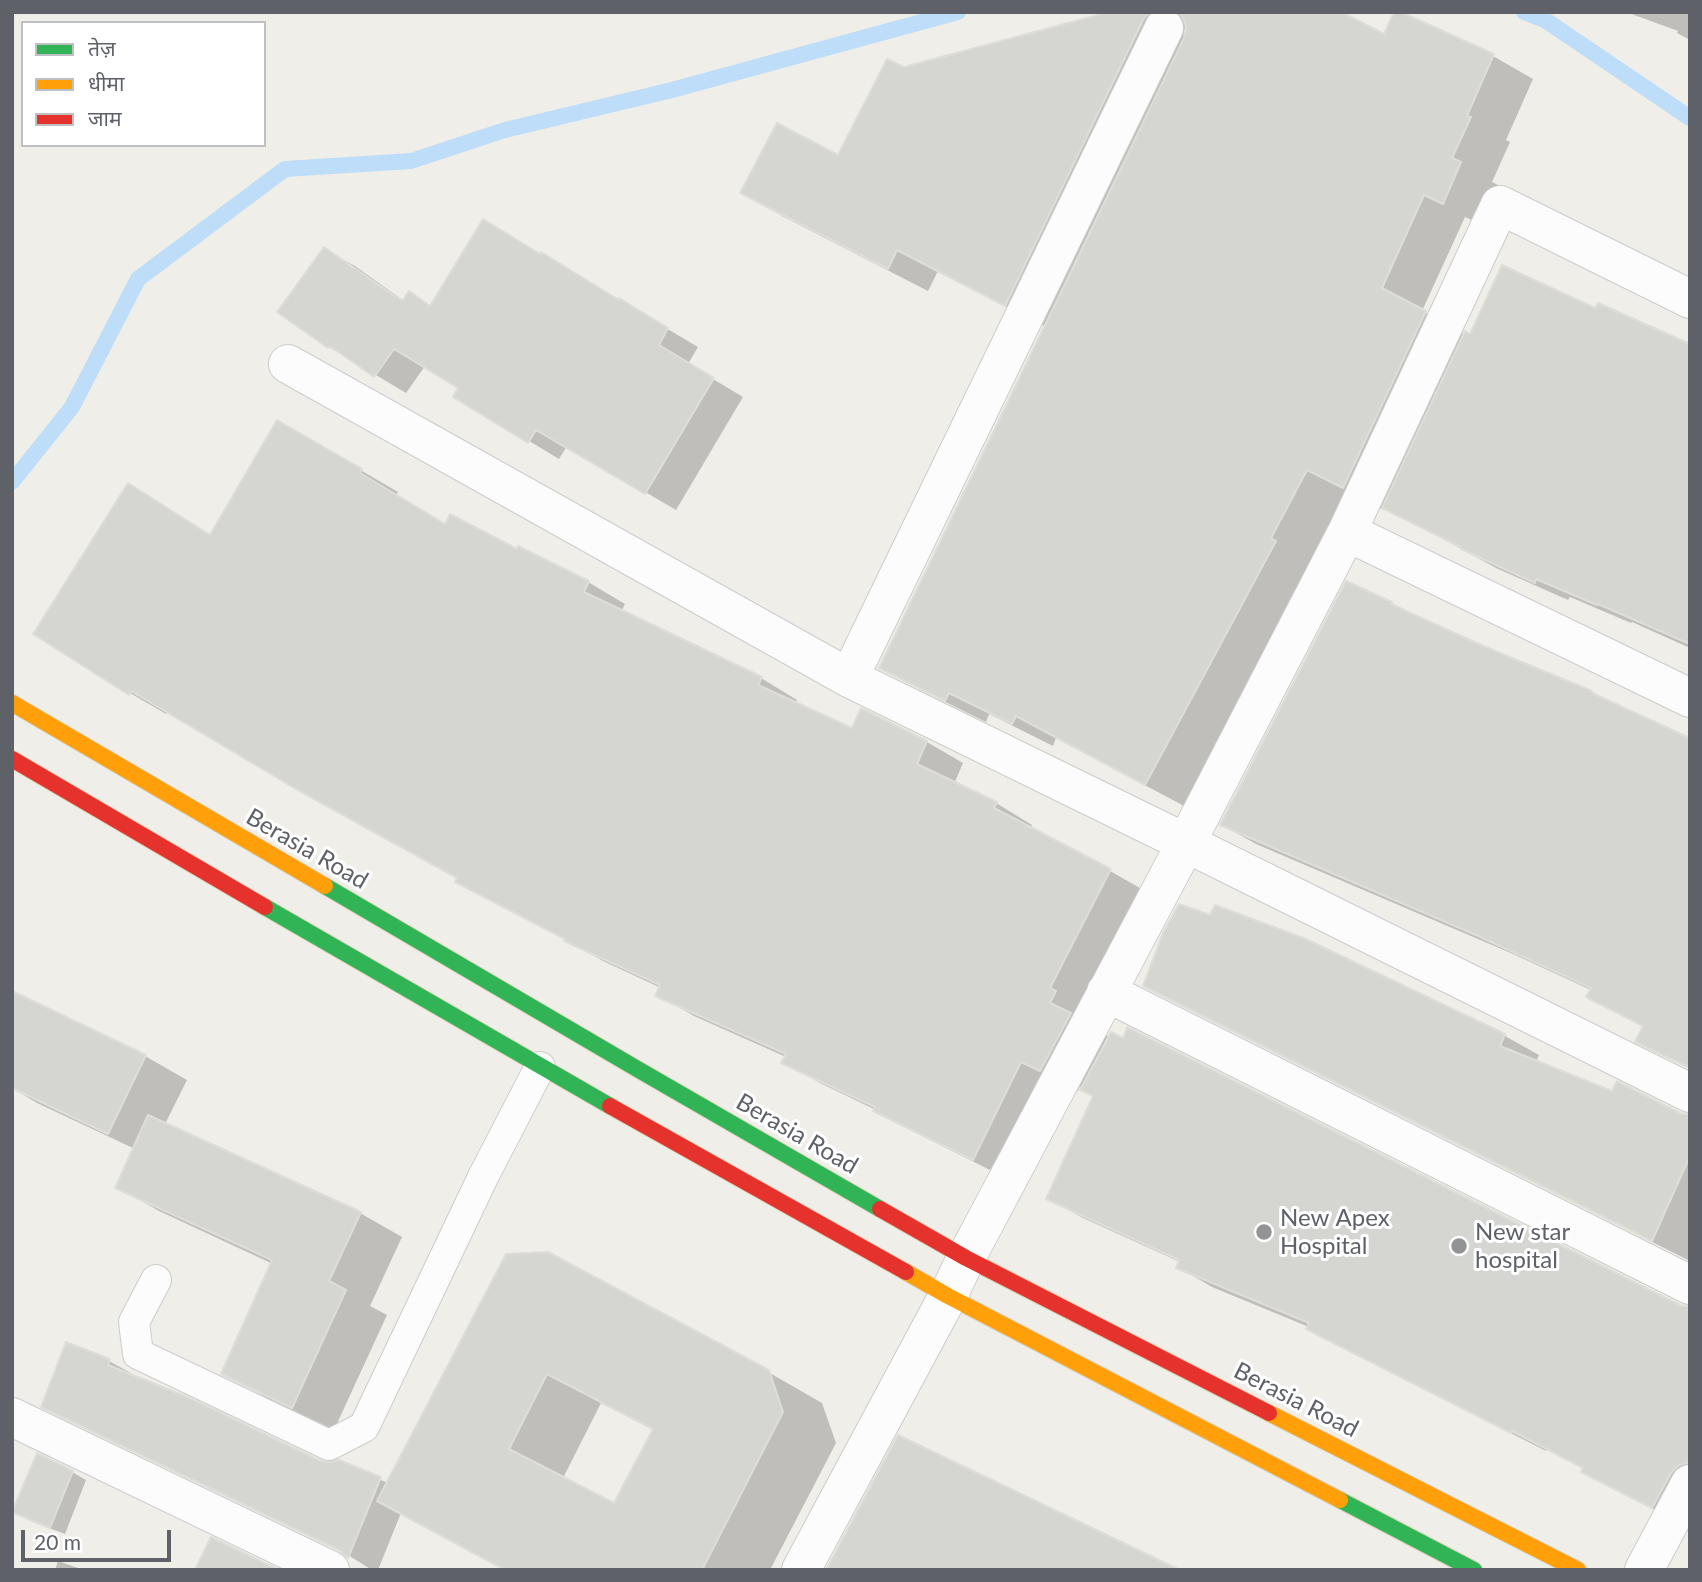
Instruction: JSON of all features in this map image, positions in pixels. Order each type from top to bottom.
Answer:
[{"type":"main road","name":"Berasia Road","points":[[12,703],[966,1258],[1578,1570]]},
{"type":"main road","points":[[12,759],[540,1067],[948,1296],[1474,1570]]},
{"type":"street","points":[[849,678],[1164,28]]},
{"type":"street","points":[[801,1570],[948,1296],[1346,532],[1500,205],[1690,299]]},
{"type":"street","points":[[288,365],[849,678],[1690,1093]]},
{"type":"street","points":[[1346,532],[1690,698]]},
{"type":"street","points":[[1106,992],[1690,1285]]},
{"type":"street","points":[[12,1417],[330,1570]]},
{"type":"street","points":[[1644,1570],[1690,1484]]},
{"type":"lane","points":[[156,1280],[134,1322],[138,1354],[329,1445],[364,1427],[484,1175],[540,1067]]},
{"type":"building","points":[[1109,12],[1150,12],[1144,18],[1005,306],[897,250],[888,269],[740,193],[777,123],[838,155],[887,59],[904,67]]},
{"type":"building","points":[[1178,12],[1342,12],[1384,34],[1394,12],[1401,12],[1494,54],[1467,116],[1471,117],[1452,158],[1461,162],[1443,204],[1424,195],[1382,288],[1426,311],[1343,488],[1307,470],[1271,538],[1276,541],[1145,785],[1016,716],[1012,724],[949,693],[945,701],[879,668],[1184,38],[1186,26]]},
{"type":"building","points":[[483,219],[668,328],[659,345],[714,378],[645,494],[536,430],[528,443],[453,397],[458,388],[394,349],[374,377],[277,312],[324,247],[402,301],[409,291],[430,306]]},
{"type":"building","points":[[1502,265],[1595,308],[1598,303],[1690,344],[1690,644],[1536,579],[1535,583],[1382,508],[1465,331],[1470,334]]},
{"type":"building","points":[[277,420],[362,469],[360,473],[445,524],[450,514],[517,549],[518,546],[589,581],[584,592],[762,677],[758,685],[852,728],[861,708],[927,741],[917,764],[997,802],[994,808],[1111,869],[1050,988],[1056,991],[1050,1003],[1071,1013],[1040,1071],[1021,1062],[973,1160],[873,1111],[875,1107],[781,1063],[786,1054],[655,996],[660,985],[564,941],[565,939],[455,882],[457,878],[296,789],[131,691],[129,695],[33,634],[128,483],[210,535]]},
{"type":"building","points":[[1346,581],[1392,602],[1391,604],[1592,691],[1690,738],[1690,1068],[1635,1042],[1643,1026],[1586,997],[1591,988],[1476,935],[1220,825]]},
{"type":"building","points":[[1179,904],[1210,915],[1215,905],[1306,939],[1505,1034],[1500,1046],[1612,1091],[1617,1081],[1680,1113],[1690,1115],[1690,1156],[1652,1241],[1143,986],[1163,933]]},
{"type":"building","points":[[12,991],[146,1055],[108,1134],[12,1088]]},
{"type":"building","points":[[1127,1027],[1680,1305],[1690,1307],[1690,1462],[1679,1465],[1671,1473],[1652,1508],[1581,1472],[1583,1468],[1512,1431],[1511,1433],[1306,1329],[1309,1323],[1176,1268],[1179,1260],[1046,1199],[1093,1096],[1080,1090],[1111,1032],[1123,1038]]},
{"type":"building","points":[[148,1115],[361,1212],[329,1281],[346,1290],[292,1408],[221,1374],[272,1260],[115,1188]]},
{"type":"building","points":[[548,1252],[769,1370],[783,1412],[702,1570],[505,1570],[377,1501],[506,1254]],"holes":[[[547,1374],[653,1429],[614,1503],[509,1449]]]},
{"type":"building","points":[[66,1342],[110,1359],[108,1365],[190,1398],[321,1461],[339,1460],[381,1477],[348,1558],[339,1550],[41,1407]]},
{"type":"building","points":[[898,1435],[1180,1570],[826,1570]]},
{"type":"building","points":[[37,1453],[73,1471],[50,1528],[12,1512]]},
{"type":"building","points":[[211,1537],[279,1570],[195,1570]]},
{"type":"waterway","points":[[12,482],[72,407],[138,279],[285,169],[411,161],[505,130],[672,90],[958,12]]},
{"type":"waterway","points":[[1524,12],[1545,20],[1690,118]]},
{"type":"traffic: fast","points":[[325,886],[880,1209]]},
{"type":"traffic: fast","points":[[265,907],[610,1106]]},
{"type":"traffic: fast","points":[[1340,1500],[1474,1570]]},
{"type":"traffic: slow","points":[[12,703],[325,886]]},
{"type":"traffic: slow","points":[[906,1272],[1340,1500]]},
{"type":"traffic: slow","points":[[1269,1413],[1578,1570]]},
{"type":"traffic: jam","points":[[12,759],[265,907]]},
{"type":"traffic: jam","points":[[610,1106],[906,1272]]},
{"type":"traffic: jam","points":[[880,1209],[966,1258],[1269,1413]]},
{"type":"place","name":"New Apex Hospital","points":[[1264,1232]]},
{"type":"place","name":"New star hospital","points":[[1459,1246]]}]
